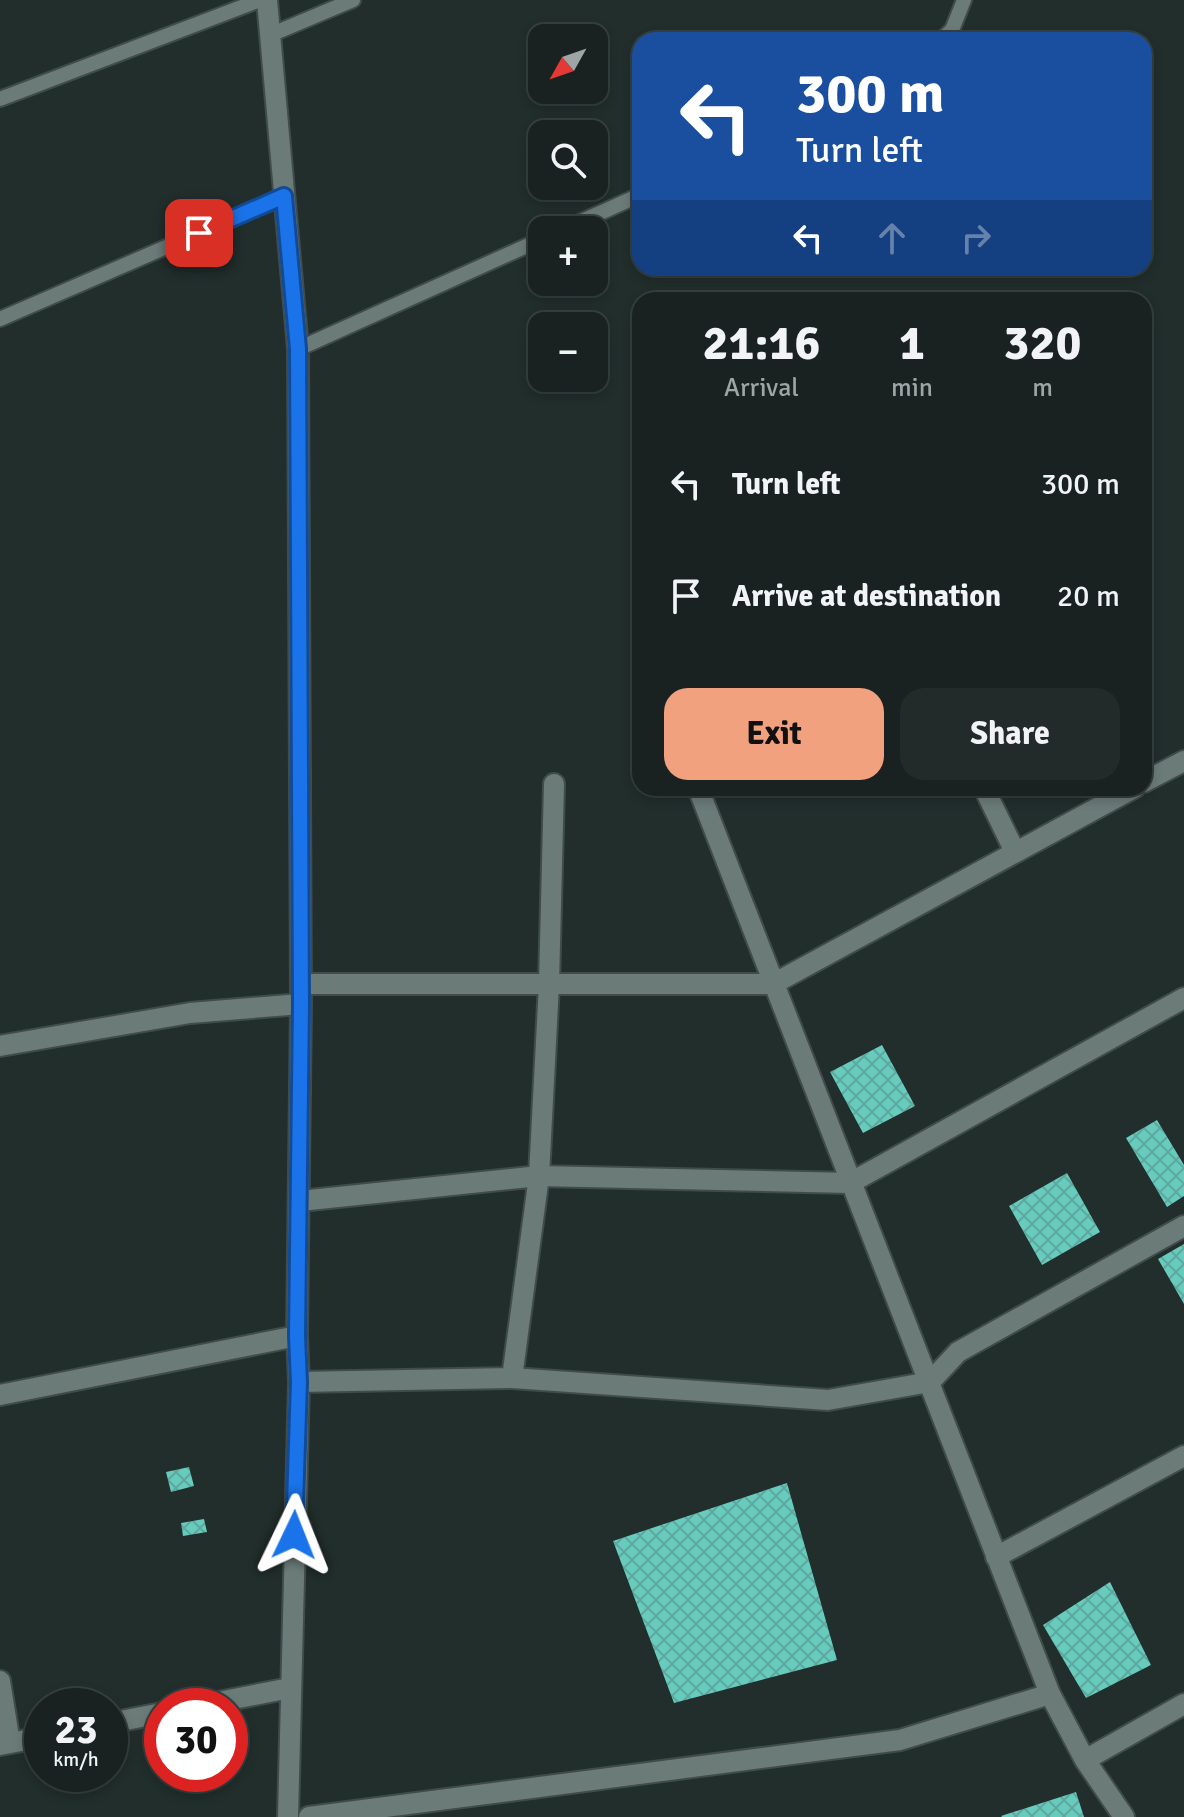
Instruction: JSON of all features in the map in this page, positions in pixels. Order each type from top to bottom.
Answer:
[{"type":"street","points":[[267,0],[298,349],[299,1382],[288,1817]]},
{"type":"street","points":[[1152,776],[1184,761]]},
{"type":"street","points":[[512,1378],[539,1176],[549,984],[554,784]]},
{"type":"street","points":[[701,796],[1050,1694],[1085,1760],[1124,1817]]},
{"type":"street","points":[[988,796],[1015,852]]},
{"type":"street","points":[[0,1046],[301,994],[549,984],[773,984],[1115,796]]},
{"type":"street","points":[[300,1201],[539,1176],[850,1183],[1184,998]]},
{"type":"street","points":[[299,1382],[512,1378],[828,1400],[930,1382],[958,1352],[1184,1226]]},
{"type":"street","points":[[0,1395],[297,1336]]},
{"type":"street","points":[[996,1557],[1184,1456]]},
{"type":"street","points":[[0,1681],[5,1744]]},
{"type":"street","points":[[248,1696],[290,1688]]},
{"type":"street","points":[[309,1817],[900,1740],[1050,1694]]},
{"type":"street","points":[[1085,1760],[1184,1704]]},
{"type":"lane","points":[[0,99],[260,0]]},
{"type":"lane","points":[[270,35],[353,0]]},
{"type":"lane","points":[[950,32],[964,0]]},
{"type":"lane","points":[[0,319],[284,196]]},
{"type":"lane","points":[[593,216],[632,199]]},
{"type":"lane","points":[[298,349],[528,245]]},
{"type":"building","points":[[882,1045],[915,1106],[863,1133],[830,1072]]},
{"type":"building","points":[[1157,1120],[1184,1165],[1184,1196],[1167,1207],[1126,1138]]},
{"type":"building","points":[[1067,1173],[1100,1232],[1042,1265],[1009,1206]]},
{"type":"building","points":[[1184,1244],[1184,1304],[1158,1259]]},
{"type":"building","points":[[189,1467],[194,1486],[171,1492],[166,1472]]},
{"type":"building","points":[[787,1483],[837,1660],[674,1703],[613,1541]]},
{"type":"building","points":[[204,1519],[207,1532],[183,1536],[181,1523]]},
{"type":"building","points":[[1110,1582],[1151,1665],[1086,1698],[1043,1625]]},
{"type":"building","points":[[1076,1792],[1084,1817],[1001,1816]]},
{"type":"route","points":[[199,233],[284,196],[298,349],[301,1004],[299,1382],[294,1535]]}]
